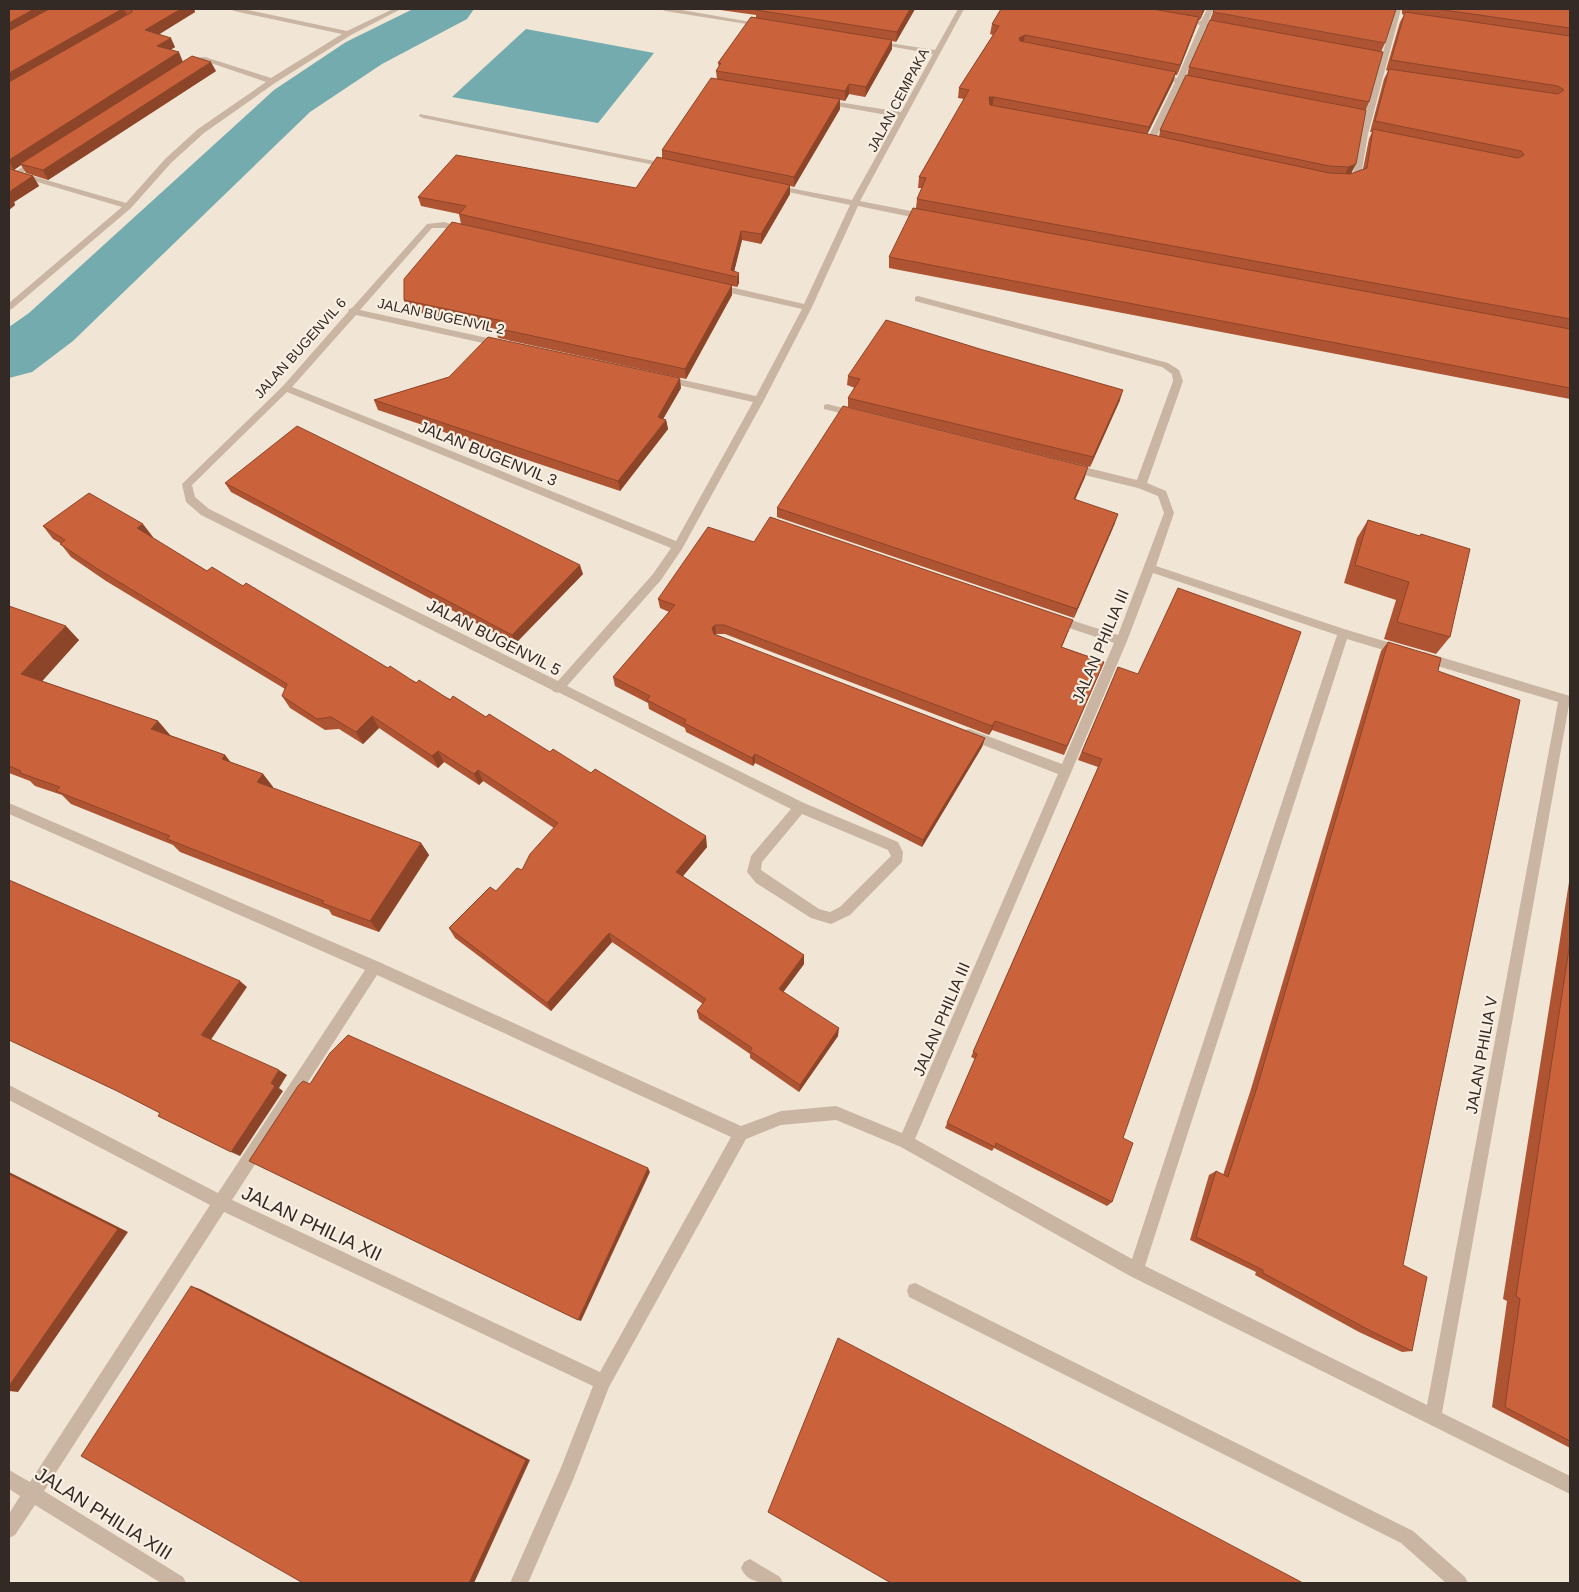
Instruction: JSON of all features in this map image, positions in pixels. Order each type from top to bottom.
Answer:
[{"type":"street","points":[[234,9],[348,33]]},
{"type":"street","points":[[9,307],[128,206],[168,161],[201,131],[272,81],[348,33],[398,9]]},
{"type":"street","points":[[665,9],[772,26]]},
{"type":"street","name":"JALAN CEMPAKA","points":[[558,688],[657,577],[678,546],[759,400],[807,307],[856,203],[960,9]]},
{"type":"street","points":[[1150,142],[1180,80],[1210,9]]},
{"type":"street","points":[[1335,180],[1345,180],[1357,176],[1364,134],[1397,13],[1405,18]]},
{"type":"street","points":[[1176,19],[1234,30]]},
{"type":"street","points":[[870,42],[938,53]]},
{"type":"street","points":[[1375,56],[1384,58]]},
{"type":"street","points":[[180,70],[196,60],[205,59],[272,81]]},
{"type":"street","points":[[1380,74],[1390,75]]},
{"type":"street","points":[[1152,75],[1208,86]]},
{"type":"street","points":[[818,101],[903,115]]},
{"type":"street","points":[[1359,115],[1369,117]]},
{"type":"street","points":[[423,116],[682,168]]},
{"type":"street","points":[[1364,134],[1373,136]]},
{"type":"street","points":[[1141,140],[1160,144]]},
{"type":"street","points":[[11,175],[40,158]]},
{"type":"street","points":[[11,175],[128,206]]},
{"type":"street","points":[[769,186],[934,218]]},
{"type":"street","name":"JALAN BUGENVIL 6","points":[[187,484],[286,388],[352,311],[430,226],[444,225],[473,231]]},
{"type":"street","points":[[712,285],[807,307]]},
{"type":"street","points":[[918,299],[1165,365],[1176,372],[1178,381],[1140,485]]},
{"type":"street","name":"JALAN BUGENVIL 2","points":[[352,311],[507,345]]},
{"type":"street","points":[[652,376],[759,400]]},
{"type":"street","name":"JALAN BUGENVIL 3","points":[[286,388],[678,546]]},
{"type":"street","points":[[827,407],[865,416]]},
{"type":"street","name":"JALAN PHILIA III","points":[[906,1142],[1121,641],[1150,568],[1169,513],[1162,494],[1140,485],[1064,466]]},
{"type":"street","name":"JALAN BUGENVIL 5","points":[[187,484],[190,499],[205,512],[800,807],[893,846],[898,852],[897,858],[845,911],[831,918],[816,914],[754,872],[756,860],[800,807]]},
{"type":"street","points":[[1150,568],[1342,632],[1567,700]]},
{"type":"street","points":[[1046,616],[1121,641]]},
{"type":"street","points":[[1136,1270],[1342,632]]},
{"type":"street","name":"JALAN PHILIA V","points":[[1433,1417],[1567,700]]},
{"type":"street","points":[[953,728],[1065,771]]},
{"type":"street","points":[[9,808],[374,966],[741,1134]]},
{"type":"street","points":[[9,1529],[374,966]]},
{"type":"street","name":"JALAN PHILIA XII","points":[[9,1092],[220,1202],[603,1382]]},
{"type":"street","points":[[519,1583],[567,1474],[603,1382],[741,1134],[781,1118],[836,1113],[906,1142],[1136,1270],[1570,1485]]},
{"type":"street","points":[[915,1290],[1407,1537],[1459,1583]]},
{"type":"street","name":"JALAN PHILIA XIII","points":[[9,1480],[177,1583]]},
{"type":"street","points":[[750,1568],[774,1583]]},
{"type":"water","points":[[526,29],[654,53],[598,123],[452,97]]},
{"type":"building","points":[[9,9],[34,9],[9,23]]},
{"type":"building","points":[[49,9],[122,9],[9,73],[9,31]]},
{"type":"building","points":[[132,9],[181,9],[145,30],[171,38],[157,46],[179,52],[9,160],[9,82],[132,12]]},
{"type":"building","points":[[757,9],[910,9],[897,32]]},
{"type":"building","points":[[1001,9],[1152,9],[1199,17],[1180,65],[1025,35],[1019,38],[1020,41],[1176,72],[1149,127],[994,97],[989,97],[990,105],[1153,135],[1329,173],[1350,174],[1367,168],[1373,129],[1518,158],[1524,155],[1521,151],[1375,121],[1389,69],[1558,94],[1564,90],[1558,86],[1391,60],[1405,12],[1570,36],[1570,319],[917,199],[926,178],[919,177],[969,90],[959,88],[999,26],[992,24]]},
{"type":"building","points":[[1214,9],[1396,9],[1385,43],[1213,12]]},
{"type":"building","points":[[1437,9],[1570,9],[1570,28]]},
{"type":"building","points":[[751,17],[892,40],[866,87],[849,84],[845,91],[716,71],[721,63],[718,63]]},
{"type":"building","points":[[1210,20],[1383,52],[1369,102],[1189,67]]},
{"type":"building","points":[[192,56],[211,62],[43,170],[20,164]]},
{"type":"building","points":[[1186,75],[1366,110],[1356,164],[1348,167],[1329,166],[1160,130]]},
{"type":"building","points":[[711,78],[840,99],[794,177],[662,150]]},
{"type":"building","points":[[456,155],[636,188],[657,157],[790,185],[761,234],[741,231],[731,270],[739,273],[737,277],[459,214],[466,206],[418,197]]},
{"type":"building","points":[[10,169],[33,176],[9,192]]},
{"type":"building","points":[[913,208],[1570,329],[1570,388],[889,257]]},
{"type":"building","points":[[452,222],[732,285],[685,369],[496,328],[503,321],[404,300],[404,279]]},
{"type":"building","points":[[886,320],[1123,390],[1093,457],[848,398],[860,379],[848,376]]},
{"type":"building","points":[[488,337],[680,378],[658,417],[666,420],[618,481],[374,400],[449,377]]},
{"type":"building","points":[[843,406],[1088,467],[1074,499],[1118,514],[1077,609],[777,508]]},
{"type":"building","points":[[297,426],[580,565],[512,635],[225,483]]},
{"type":"building","points":[[89,493],[143,524],[137,528],[207,571],[212,567],[243,586],[246,583],[388,668],[390,666],[416,683],[419,680],[450,700],[453,696],[486,717],[489,714],[550,752],[553,749],[591,773],[595,769],[706,836],[676,872],[804,955],[779,989],[839,1028],[800,1085],[750,1051],[752,1048],[697,1011],[706,999],[609,933],[547,1003],[449,928],[490,887],[496,891],[517,868],[522,870],[530,854],[558,823],[478,770],[474,774],[438,751],[432,756],[372,716],[356,732],[331,717],[317,719],[282,696],[287,684],[96,568],[60,544],[65,540],[43,526]]},
{"type":"building","points":[[770,517],[1073,620],[1061,647],[1104,662],[1067,746],[995,721],[992,726],[724,625],[715,625],[712,628],[714,634],[985,738],[923,840],[755,754],[752,758],[684,723],[686,720],[647,700],[650,696],[613,677],[675,605],[658,599],[708,527],[754,542]]},
{"type":"building","points":[[1368,520],[1470,549],[1450,637],[1397,622],[1409,582],[1355,565]]},
{"type":"building","points":[[1178,588],[1301,632],[1123,1138],[1133,1143],[1112,1202],[996,1143],[995,1147],[947,1123],[977,1054],[973,1052],[1102,759],[1082,752],[1118,667],[1138,674]]},
{"type":"building","points":[[9,606],[66,626],[21,674],[158,721],[151,729],[225,755],[222,759],[263,774],[257,782],[421,843],[370,921],[167,839],[170,836],[56,791],[60,787],[20,773],[21,771],[9,766]]},
{"type":"building","points":[[1388,642],[1441,658],[1438,671],[1520,700],[1403,1265],[1427,1277],[1412,1351],[1263,1273],[1263,1270],[1196,1237],[1216,1171],[1228,1177],[1258,1084]]},
{"type":"building","points":[[9,880],[240,981],[201,1035],[279,1070],[271,1083],[275,1086],[231,1152],[158,1116],[160,1113],[117,1091],[9,1040]]},
{"type":"building","points":[[1570,942],[1570,1441],[1505,1407],[1520,1299],[1516,1296]]},
{"type":"building","points":[[348,1035],[648,1168],[578,1320],[249,1161],[298,1086],[303,1081],[310,1084],[330,1053]]},
{"type":"building","points":[[9,1174],[118,1229],[9,1386]]},
{"type":"building","points":[[191,1286],[526,1460],[469,1583],[303,1583],[81,1456]]},
{"type":"building","points":[[838,1338],[1303,1583],[891,1583],[768,1512]]},
{"type":"waterway","points":[[9,357],[51,327],[292,101],[364,53],[450,9]]}]
